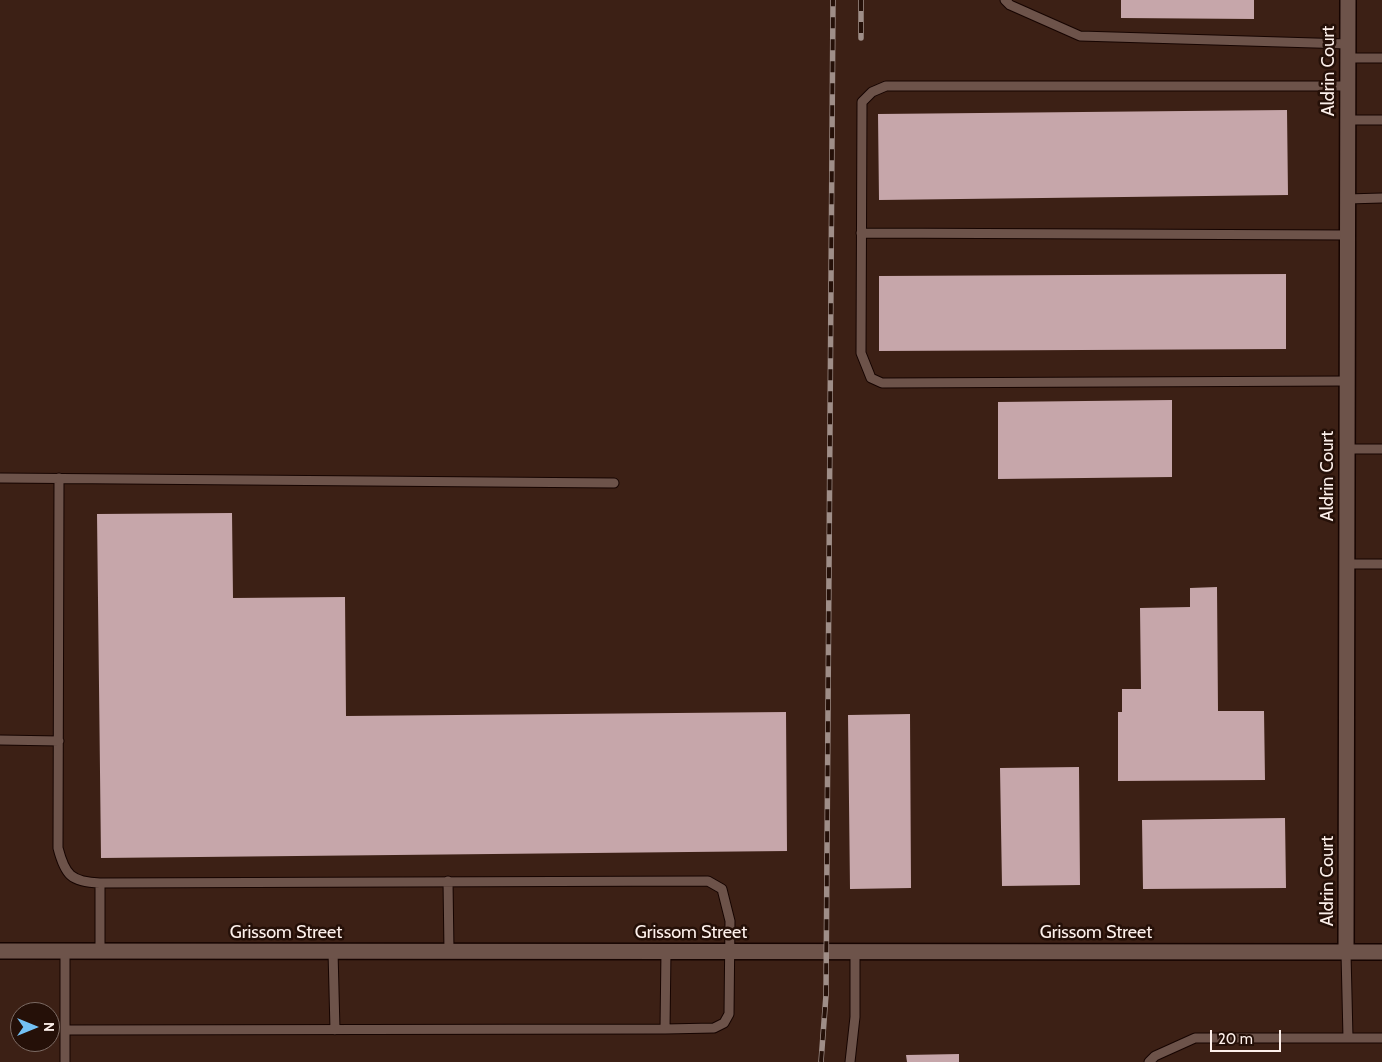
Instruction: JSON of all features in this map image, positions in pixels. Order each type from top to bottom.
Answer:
[{"type":"street","name":"Aldrin Court","points":[[1346,953],[1348,0]]},
{"type":"street","name":"Grissom Street","points":[[0,951],[1382,952]]},
{"type":"lane","points":[[1005,0],[1080,36],[1348,51],[1382,58]]},
{"type":"lane","points":[[1347,86],[886,86],[872,92],[862,102],[861,352],[871,378],[882,383],[1347,381]]},
{"type":"lane","points":[[1347,120],[1382,120]]},
{"type":"lane","points":[[1347,199],[1382,198]]},
{"type":"lane","points":[[862,233],[1347,235]]},
{"type":"lane","points":[[1347,449],[1382,449]]},
{"type":"lane","points":[[0,478],[614,483]]},
{"type":"lane","points":[[59,478],[58,848],[63,866],[72,878],[84,882],[100,883],[708,881],[722,888],[730,920],[729,1014],[724,1023],[714,1028],[65,1030]]},
{"type":"lane","points":[[1347,564],[1382,564]]},
{"type":"lane","points":[[0,740],[59,741]]},
{"type":"lane","points":[[448,881],[449,951]]},
{"type":"lane","points":[[100,883],[100,951]]},
{"type":"lane","points":[[65,951],[65,1062]]},
{"type":"lane","points":[[333,951],[335,1030]]},
{"type":"lane","points":[[665,1029],[666,951]]},
{"type":"lane","points":[[850,1062],[855,1017],[855,951]]},
{"type":"lane","points":[[1346,953],[1348,1038]]},
{"type":"lane","points":[[1149,1062],[1155,1056],[1194,1038],[1382,1038]]},
{"type":"shaded area","points":[[0,0],[1382,0],[1382,1062],[0,1062]]},
{"type":"building","points":[[1121,0],[1254,0],[1254,19],[1121,18]]},
{"type":"building","points":[[1287,110],[1288,195],[879,200],[878,114]]},
{"type":"building","points":[[1286,274],[1286,349],[879,351],[879,276]]},
{"type":"building","points":[[1172,400],[1172,477],[998,479],[998,402]]},
{"type":"building","points":[[232,513],[233,598],[345,597],[346,716],[786,712],[787,851],[101,858],[97,514]]},
{"type":"building","points":[[1217,587],[1218,711],[1264,711],[1265,780],[1118,781],[1118,712],[1122,712],[1122,689],[1141,689],[1140,608],[1190,607],[1190,588]]},
{"type":"building","points":[[910,714],[911,888],[850,889],[848,715]]},
{"type":"building","points":[[1079,767],[1080,885],[1002,886],[1000,768]]},
{"type":"building","points":[[1285,818],[1286,888],[1143,889],[1142,820]]},
{"type":"building","points":[[959,1054],[959,1062],[907,1062],[906,1055]]},
{"type":"railway","points":[[821,1062],[826,995],[833,0]]},
{"type":"railway","points":[[861,0],[861,38]]}]
